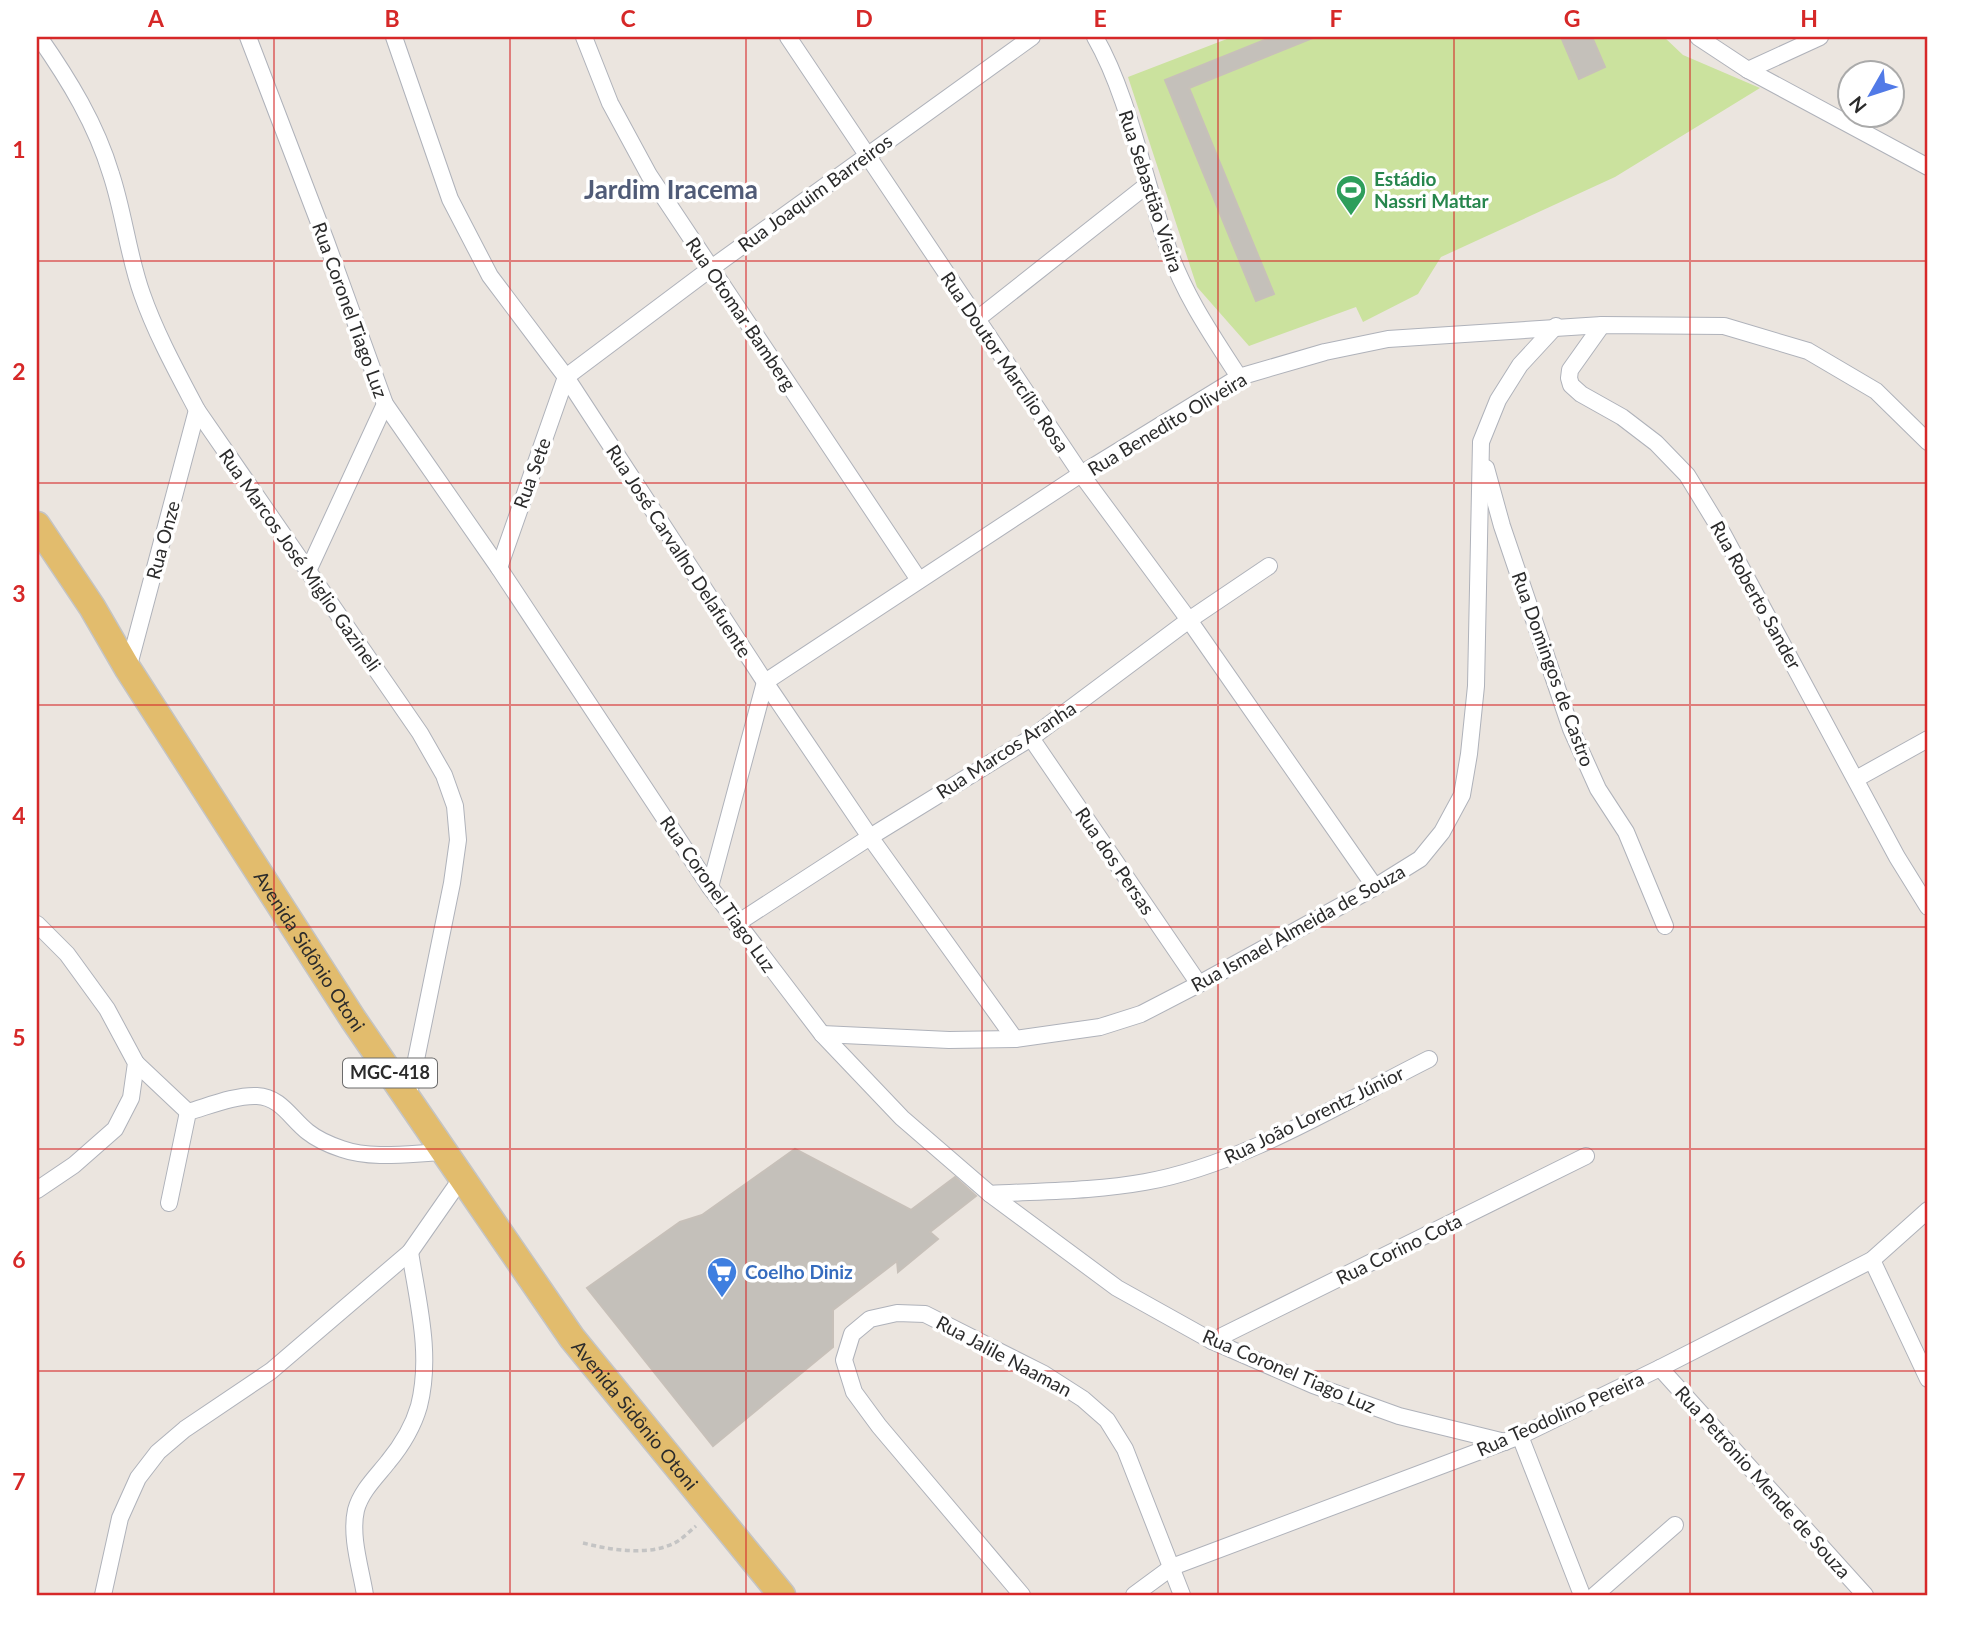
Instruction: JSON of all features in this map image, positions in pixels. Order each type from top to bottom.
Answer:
[{"type":"main road","name":"Avenida Sidônio Otoni","points":[[37,525],[92,607],[128,669],[346,1008],[572,1338],[782,1595]]},
{"type":"street","name":"Rua Marcos José Miglio Gazineli","points":[[40,37],[93,123],[112,176],[142,294],[168,355],[197,410],[420,733],[444,775],[455,806],[458,840],[452,883],[408,1099]]},
{"type":"street","name":"Rua Coronel Tiago Luz","points":[[248,37],[326,241],[384,404],[499,568],[710,887],[821,1034],[902,1118],[990,1194],[1117,1287],[1212,1341],[1313,1385],[1399,1416],[1513,1439]]},
{"type":"street","name":"Rua José Carvalho Delafuente","points":[[394,37],[450,199],[490,276],[566,377],[765,682],[870,837],[1015,1039]]},
{"type":"street","name":"Rua Otomar Bamberg","points":[[584,37],[610,103],[642,163],[919,580]]},
{"type":"street","name":"Rua Doutor Marcílio Rosa","points":[[788,37],[1081,474],[1189,620],[1375,887]]},
{"type":"street","name":"Rua Joaquim Barreiros","points":[[566,377],[710,269],[1032,37]]},
{"type":"street","name":"Rua Sebastião Vieira","points":[[1095,37],[1103,50],[1125,111],[1167,247],[1185,291],[1239,377]]},
{"type":"street","points":[[1698,37],[1748,71],[1928,167]]},
{"type":"street","points":[[1748,71],[1820,37]]},
{"type":"street","points":[[976,320],[1147,185]]},
{"type":"street","name":"Rua Roberto Sander","points":[[1602,325],[1570,370],[1571,386],[1622,417],[1656,443],[1687,475],[1723,534],[1897,857],[1928,907]]},
{"type":"street","name":"Rua Benedito Oliveira","points":[[765,682],[1081,474],[1239,377],[1325,352],[1388,339],[1556,326],[1724,326],[1808,351],[1876,391],[1928,442]]},
{"type":"street","name":"Rua Ismael Almeida de Souza","points":[[821,1034],[949,1040],[1015,1039],[1100,1027],[1141,1014],[1199,984],[1375,887],[1420,859],[1442,832],[1462,794],[1469,754],[1476,686],[1481,442],[1499,400],[1520,365],[1556,326]]},
{"type":"street","name":"Rua Sete","points":[[499,568],[566,377]]},
{"type":"street","points":[[308,571],[384,404]]},
{"type":"street","name":"Rua Onze","points":[[128,669],[197,410]]},
{"type":"street","name":"Rua Domingos de Castro","points":[[1481,442],[1489,484],[1502,526],[1571,729],[1598,789],[1626,832],[1665,926]]},
{"type":"street","name":"Rua Marcos Aranha","points":[[736,924],[870,837],[1031,738],[1189,620],[1269,566]]},
{"type":"street","points":[[710,887],[765,682]]},
{"type":"street","name":"Rua dos Persas","points":[[1031,738],[1199,984]]},
{"type":"street","points":[[1856,779],[1928,740]]},
{"type":"street","points":[[37,924],[67,954],[107,1009],[136,1063],[188,1112]]},
{"type":"street","name":"Rua João Lorentz Júnior","points":[[990,1194],[1145,1182],[1198,1169],[1264,1143],[1429,1059]]},
{"type":"street","points":[[37,1190],[74,1166],[115,1129],[131,1098],[136,1063]]},
{"type":"street","points":[[188,1112],[256,1096],[269,1098],[281,1104],[306,1130],[320,1140],[346,1150],[377,1154],[444,1152]]},
{"type":"street","points":[[169,1203],[188,1112]]},
{"type":"street","name":"Rua Corino Cota","points":[[1212,1341],[1587,1156]]},
{"type":"street","points":[[103,1595],[120,1518],[138,1478],[158,1452],[185,1429],[271,1371],[410,1252],[463,1177]]},
{"type":"street","name":"Rua Teodolino Pereira","points":[[1134,1595],[1171,1567],[1513,1439],[1660,1368],[1872,1260],[1928,1210]]},
{"type":"street","points":[[365,1595],[355,1536],[356,1510],[368,1485],[406,1438],[418,1408],[426,1370],[410,1252]]},
{"type":"street","points":[[1872,1260],[1928,1379]]},
{"type":"street","name":"Rua Jalile Naaman","points":[[1022,1595],[879,1426],[854,1392],[844,1360],[852,1334],[870,1319],[897,1312],[925,1314],[1044,1374],[1083,1399],[1107,1420],[1125,1449],[1182,1595]]},
{"type":"street","name":"Rua Petrônio Mende de Souza","points":[[1660,1368],[1865,1595]]},
{"type":"street","points":[[1513,1439],[1582,1595]]},
{"type":"street","points":[[1595,1595],[1675,1525]]},
{"type":"path","points":[[583,1542],[616,1551],[645,1550],[676,1542],[714,1512]]},
{"type":"green space","name":"Estádio Nassri Mattar","points":[[1232,37],[1664,37],[1683,55],[1760,88],[1615,177],[1441,257],[1418,294],[1363,322],[1356,307],[1249,346],[1197,287],[1128,77]]},
{"type":"building","points":[[1272,37],[1315,37],[1189,88],[1274,294],[1256,301],[1165,80]]},
{"type":"building","points":[[1561,37],[1592,37],[1605,67],[1579,79]]},
{"type":"building","name":"Coelho Diniz","points":[[795,1149],[911,1210],[955,1177],[976,1196],[930,1232],[938,1239],[898,1272],[897,1261],[833,1310],[833,1347],[713,1446],[587,1288],[680,1222],[702,1215]]},
{"type":"place","name":"Estádio Nassri Mattar","points":[[1351,217]]},
{"type":"place","name":"Coelho Diniz","points":[[722,1299]]},
{"type":"district","name":"Jardim Iracema","points":[[671,190]]}]
